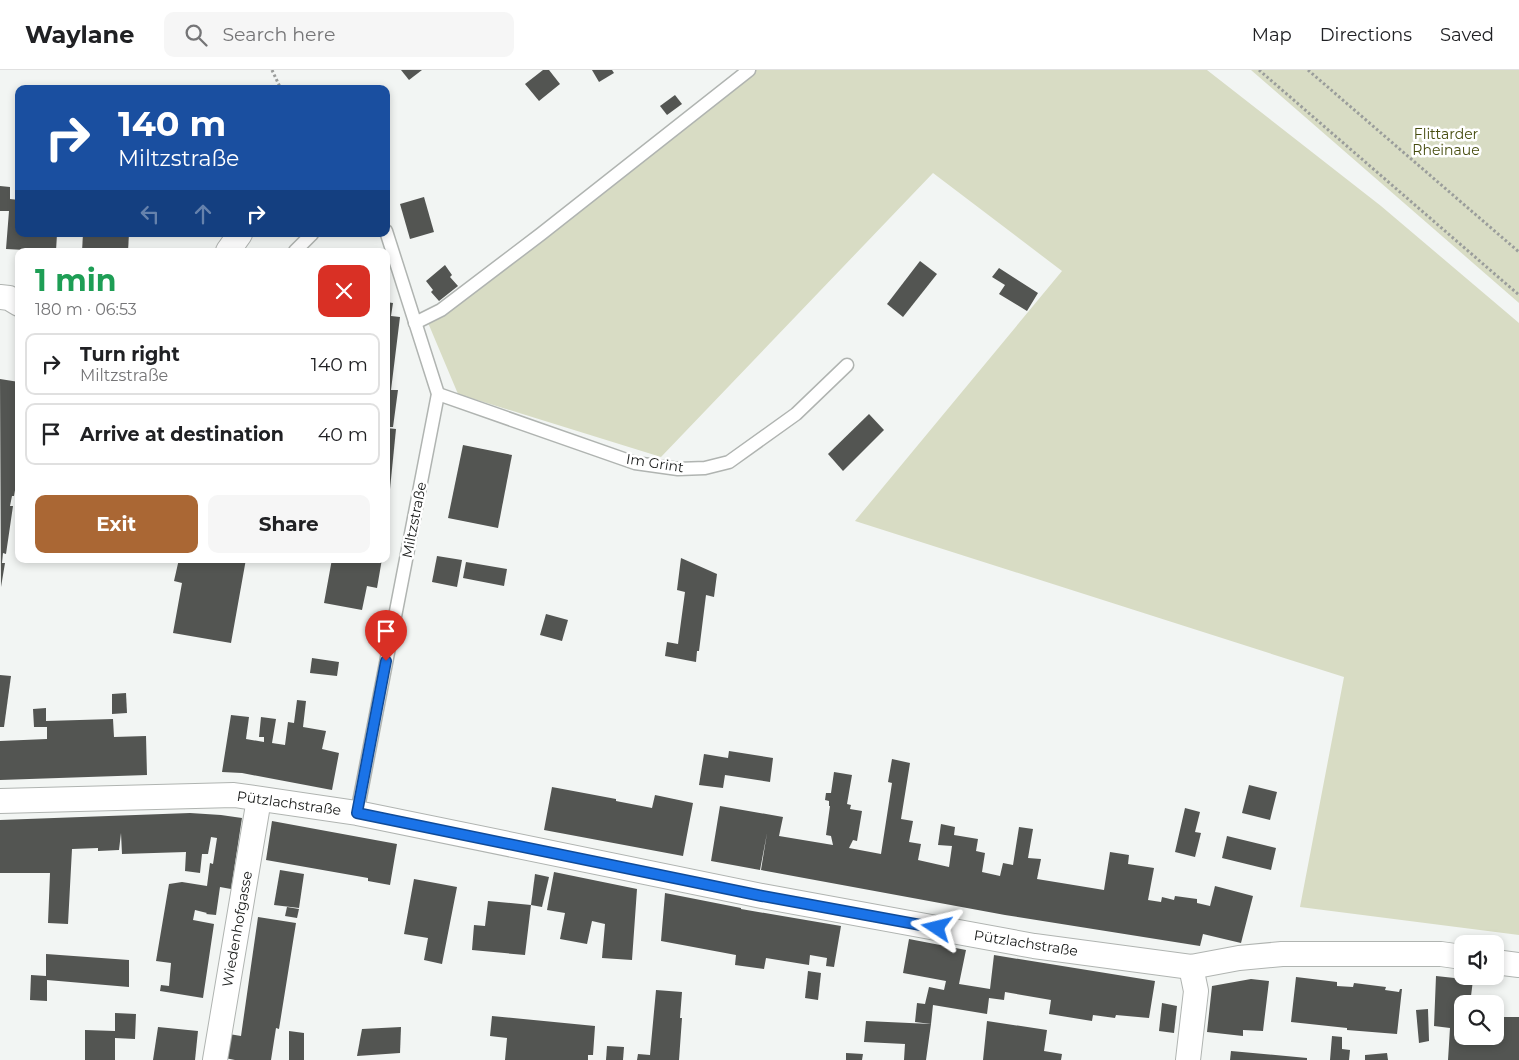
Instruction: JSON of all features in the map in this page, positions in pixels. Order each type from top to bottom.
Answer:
[{"type":"street","points":[[230,248],[238,237]]},
{"type":"street","points":[[0,297],[9,298],[15,302]]},
{"type":"street","name":"Pützlachstraße","points":[[0,801],[234,795],[357,813],[762,896],[1034,946],[1191,967],[1238,958],[1282,954],[1441,954],[1454,956]]},
{"type":"street","name":"Wiedenhofgasse","points":[[214,1060],[259,799]]},
{"type":"street","points":[[1504,963],[1519,965]]},
{"type":"street","points":[[1188,1060],[1196,990],[1191,967]]},
{"type":"lane","points":[[415,323],[441,310],[541,234],[749,70]]},
{"type":"lane","points":[[298,248],[309,237]]},
{"type":"lane","name":"Miltzstraße","points":[[357,813],[438,394],[388,237]]},
{"type":"lane","name":"Im Grint","points":[[438,394],[634,463],[678,469],[705,468],[729,462],[796,414],[847,365]]},
{"type":"path","points":[[272,70],[280,85]]},
{"type":"path","points":[[1259,70],[1519,295]]},
{"type":"path","points":[[1308,70],[1519,252]]},
{"type":"green space","points":[[748,70],[1207,70],[1381,206],[1519,323],[1519,935],[1300,907],[1344,677],[855,521],[1062,271],[933,173],[661,457],[458,394],[426,318]]},
{"type":"green space","name":"Flittarder Rheinaue","points":[[1251,70],[1519,70],[1519,303]]},
{"type":"building","points":[[401,70],[422,70],[409,80]]},
{"type":"building","points":[[543,70],[549,70],[560,84],[539,101],[525,84]]},
{"type":"building","points":[[592,70],[612,70],[614,73],[599,82]]},
{"type":"building","points":[[675,95],[682,104],[667,115],[660,106]]},
{"type":"building","points":[[0,186],[10,187],[10,199],[15,200],[15,237],[57,237],[56,248],[6,249],[9,211],[0,211]]},
{"type":"building","points":[[424,197],[434,232],[410,239],[400,204]]},
{"type":"building","points":[[83,237],[129,237],[128,248],[82,248]]},
{"type":"building","points":[[920,261],[937,274],[903,317],[887,304]]},
{"type":"building","points":[[445,265],[452,275],[450,277],[458,286],[439,301],[431,292],[433,290],[426,281]]},
{"type":"building","points":[[999,268],[1038,293],[1027,311],[999,294],[1005,285],[992,277]]},
{"type":"building","points":[[390,303],[393,303],[391,316],[400,317],[391,390],[398,390],[393,427],[390,427]]},
{"type":"building","points":[[0,379],[15,381],[15,490],[10,506],[13,506],[6,554],[3,553],[2,563],[5,563],[1,587]]},
{"type":"building","points":[[869,414],[884,430],[843,471],[828,454]]},
{"type":"building","points":[[390,428],[396,429],[390,489]]},
{"type":"building","points":[[463,445],[512,455],[498,528],[448,518]]},
{"type":"building","points":[[437,556],[462,560],[457,587],[432,582]]},
{"type":"building","points":[[681,558],[717,574],[714,597],[706,595],[696,662],[665,656],[667,642],[678,644],[685,592],[677,590]]},
{"type":"building","points":[[466,562],[507,569],[504,586],[463,578]]},
{"type":"building","points":[[178,563],[245,563],[231,643],[173,633],[182,583],[174,581]]},
{"type":"building","points":[[331,563],[381,563],[377,588],[367,586],[362,610],[324,603]]},
{"type":"building","points":[[546,614],[568,620],[562,641],[540,635]]},
{"type":"building","points":[[312,658],[339,662],[337,676],[310,673]]},
{"type":"building","points":[[0,675],[11,676],[4,727],[0,727]]},
{"type":"building","points":[[126,693],[127,713],[112,714],[112,694]]},
{"type":"building","points":[[297,700],[306,701],[303,727],[326,731],[322,749],[339,753],[332,790],[242,773],[222,772],[231,715],[249,717],[246,739],[264,742],[264,737],[259,737],[261,717],[276,719],[272,743],[285,745],[288,722],[294,723]]},
{"type":"building","points":[[46,708],[46,721],[113,719],[114,737],[146,736],[147,775],[0,780],[0,741],[47,739],[47,727],[34,727],[33,709]]},
{"type":"building","points":[[729,751],[773,758],[770,782],[725,775],[723,788],[699,785],[704,754],[728,758]]},
{"type":"building","points":[[892,759],[910,763],[901,819],[913,821],[909,842],[921,844],[918,860],[949,867],[952,846],[938,845],[941,824],[955,827],[954,835],[978,839],[976,851],[985,853],[982,872],[1000,876],[1003,863],[1013,865],[1019,827],[1033,829],[1028,858],[1041,859],[1037,879],[1104,890],[1110,852],[1129,855],[1128,864],[1154,868],[1148,900],[1161,902],[1162,897],[1174,900],[1175,896],[1197,899],[1197,903],[1210,906],[1215,886],[1253,896],[1241,943],[1203,934],[1200,946],[1005,915],[761,870],[767,833],[760,870],[711,861],[720,806],[783,817],[779,836],[833,845],[831,836],[826,835],[830,806],[829,801],[825,800],[826,793],[831,793],[834,772],[852,775],[847,804],[851,805],[850,809],[862,811],[857,841],[853,840],[849,848],[881,854],[892,783],[888,782]]},
{"type":"building","points":[[1249,785],[1277,792],[1270,820],[1242,813]]},
{"type":"building","points":[[552,787],[652,808],[655,795],[693,803],[683,856],[544,830]]},
{"type":"building","points":[[1185,808],[1200,812],[1195,832],[1201,833],[1195,857],[1175,852]]},
{"type":"building","points":[[190,813],[242,818],[231,889],[220,887],[216,915],[195,910],[193,920],[214,924],[203,998],[160,991],[161,985],[169,986],[171,963],[156,961],[169,884],[182,882],[207,886],[210,863],[213,864],[217,838],[211,837],[208,854],[202,854],[200,873],[185,871],[186,852],[122,854],[121,833],[119,850],[98,851],[98,848],[72,849],[68,924],[48,923],[50,873],[0,873],[0,820]]},
{"type":"building","points":[[272,821],[397,844],[390,885],[368,881],[368,878],[266,860]]},
{"type":"building","points":[[1227,836],[1276,848],[1271,870],[1222,858]]},
{"type":"building","points":[[280,870],[304,874],[299,908],[274,905]]},
{"type":"building","points":[[554,872],[637,889],[632,960],[602,958],[605,924],[592,921],[587,944],[560,939],[565,913],[547,910]]},
{"type":"building","points":[[535,874],[549,877],[542,907],[531,905]]},
{"type":"building","points":[[414,879],[457,887],[442,964],[424,960],[428,938],[404,934]]},
{"type":"building","points":[[665,893],[741,909],[841,926],[834,967],[826,966],[827,958],[810,955],[809,965],[766,958],[764,969],[735,965],[736,955],[661,941]]},
{"type":"building","points":[[488,901],[531,905],[525,955],[472,950],[474,925],[485,926]]},
{"type":"building","points":[[287,907],[299,909],[297,918],[285,916]]},
{"type":"building","points":[[258,917],[296,923],[279,1029],[276,1028],[271,1060],[235,1060],[225,1058],[229,1034],[241,1036]]},
{"type":"building","points":[[909,939],[966,950],[959,984],[990,989],[994,955],[1155,981],[1149,1018],[1116,1015],[1115,1018],[1093,1015],[1092,1021],[1049,1014],[1051,1000],[1005,992],[1004,1000],[989,998],[987,1014],[933,1005],[931,1024],[915,1022],[917,1003],[925,1004],[929,987],[944,990],[946,981],[903,973]]},
{"type":"building","points":[[46,954],[129,960],[129,987],[47,980],[47,1001],[30,1000],[31,975],[46,976]]},
{"type":"building","points":[[808,971],[821,973],[818,1000],[805,998]]},
{"type":"building","points":[[1436,976],[1454,978],[1454,985],[1472,985],[1471,995],[1454,995],[1454,1045],[1504,1045],[1504,1017],[1519,1017],[1519,1060],[1448,1060],[1450,1028],[1434,1026]]},
{"type":"building","points":[[1296,977],[1337,982],[1337,986],[1353,987],[1354,983],[1386,987],[1385,990],[1399,992],[1402,989],[1397,1034],[1347,1030],[1347,1028],[1291,1022]]},
{"type":"building","points":[[1251,979],[1269,981],[1263,1031],[1243,1030],[1243,1036],[1207,1032],[1212,986]]},
{"type":"building","points":[[656,990],[682,992],[679,1060],[637,1060],[638,1054],[650,1055]]},
{"type":"building","points":[[1162,1003],[1177,1006],[1174,1033],[1159,1031]]},
{"type":"building","points":[[1428,1009],[1429,1041],[1419,1043],[1416,1010]]},
{"type":"building","points":[[115,1013],[136,1014],[135,1039],[115,1038],[115,1060],[85,1060],[85,1030],[115,1031]]},
{"type":"building","points":[[492,1016],[595,1026],[593,1055],[588,1055],[588,1060],[505,1060],[507,1038],[490,1036]]},
{"type":"building","points":[[866,1021],[931,1024],[926,1060],[904,1060],[905,1044],[864,1042]]},
{"type":"building","points":[[987,1021],[1047,1030],[1044,1051],[1062,1054],[1061,1060],[983,1060]]},
{"type":"building","points":[[158,1027],[198,1031],[195,1060],[153,1060]]},
{"type":"building","points":[[401,1027],[400,1053],[357,1056],[362,1029]]},
{"type":"building","points":[[289,1031],[304,1033],[304,1060],[289,1060]]},
{"type":"building","points":[[1332,1036],[1342,1037],[1342,1049],[1350,1050],[1349,1060],[1330,1060]]},
{"type":"building","points":[[607,1046],[624,1047],[623,1060],[606,1060]]},
{"type":"building","points":[[1231,1051],[1307,1058],[1307,1060],[1230,1060]]},
{"type":"building","points":[[846,1053],[863,1054],[862,1060],[846,1060]]},
{"type":"building","points":[[1387,1053],[1388,1060],[1365,1060],[1365,1055]]},
{"type":"route","points":[[386,661],[357,813],[762,896],[937,928]]}]
